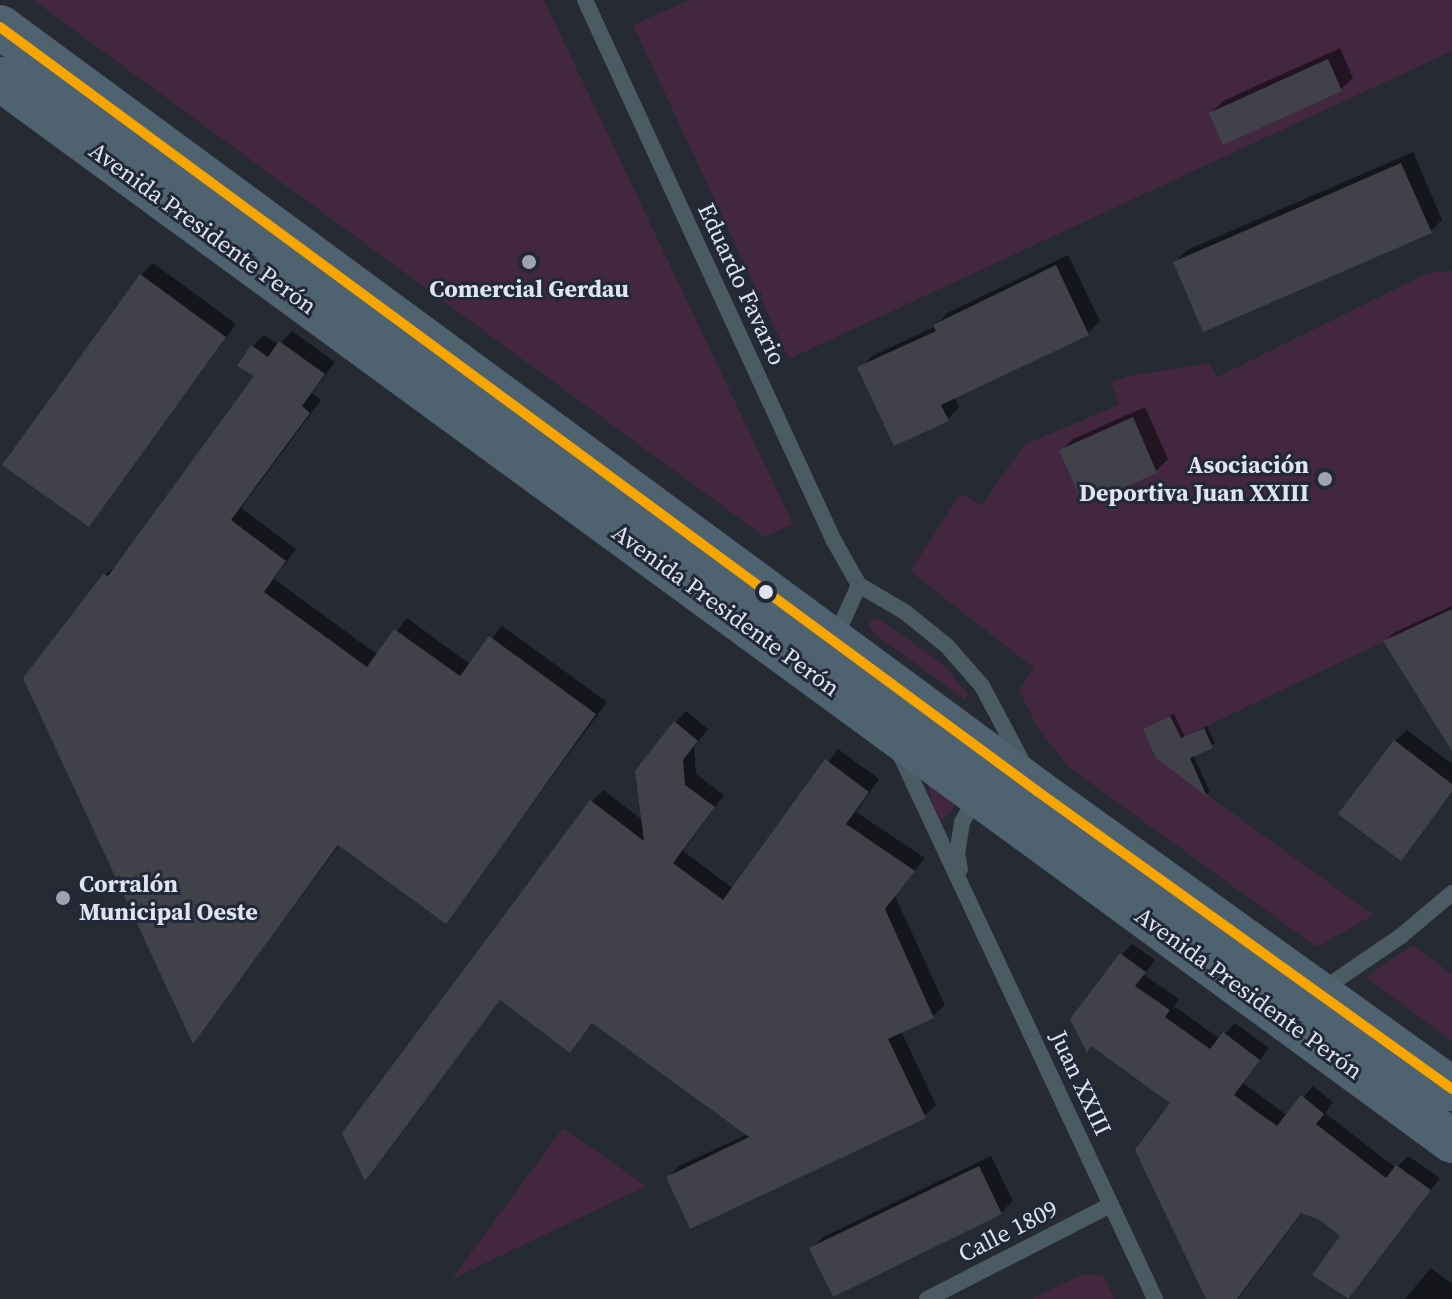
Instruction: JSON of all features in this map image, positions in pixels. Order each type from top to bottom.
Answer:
[{"type":"main road","name":"Avenida Presidente Perón","points":[[0,27],[826,659],[985,776],[1452,1141]]},
{"type":"main road","name":"Avenida Presidente Perón","points":[[0,79],[826,659],[888,728],[985,776],[1037,791],[1452,1089]]},
{"type":"lane","name":"Eduardo Favario","points":[[585,0],[834,541],[859,585],[905,612],[936,637],[982,686],[1037,791]]},
{"type":"lane","points":[[826,659],[859,585]]},
{"type":"lane","points":[[982,686],[991,726],[985,776]]},
{"type":"lane","name":"Juan XXIII","points":[[888,728],[1155,1299]]},
{"type":"lane","name":"Juan XXIII","points":[[963,886],[957,854],[962,822],[985,776]]},
{"type":"lane","points":[[1318,993],[1401,936],[1452,893]]},
{"type":"lane","name":"Calle 1809","points":[[927,1299],[1111,1205]]},
{"type":"shaded area","name":"Comercial Gerdau","points":[[33,0],[544,0],[793,524],[765,537]]},
{"type":"shaded area","points":[[689,0],[1452,0],[1452,51],[789,359],[633,25]]},
{"type":"shaded area","points":[[1452,271],[1452,609],[1150,753],[1373,915],[1317,947],[1070,768],[1037,727],[1019,690],[1034,668],[910,571],[961,494],[981,506],[1024,445],[1119,405],[1111,383],[1128,376],[1209,363],[1217,377],[1428,273]]},
{"type":"shaded area","points":[[879,619],[944,665],[968,694],[964,699],[875,634],[869,627],[871,620]]},
{"type":"shaded area","points":[[928,785],[957,804],[942,820],[934,812]]},
{"type":"shaded area","points":[[1413,945],[1452,974],[1452,1041],[1366,977]]},
{"type":"shaded area","points":[[563,1128],[646,1186],[452,1279]]},
{"type":"shaded area","points":[[1083,1274],[1104,1276],[1114,1299],[1032,1299]]},
{"type":"building","points":[[1328,59],[1342,91],[1223,145],[1209,113]]},
{"type":"building","points":[[1401,163],[1432,233],[1203,332],[1173,262]]},
{"type":"building","points":[[1056,265],[1089,335],[941,405],[949,421],[894,446],[857,367],[936,331],[933,325]]},
{"type":"building","points":[[140,274],[226,337],[89,527],[2,465]]},
{"type":"building","points":[[279,341],[325,374],[302,406],[310,413],[231,520],[286,561],[264,592],[367,667],[394,629],[460,676],[489,636],[596,714],[446,924],[338,845],[193,1044],[23,678],[103,574],[108,576],[254,376],[237,366],[251,345],[268,357]]},
{"type":"building","points":[[1133,417],[1157,473],[1083,505],[1059,450]]},
{"type":"building","points":[[1452,609],[1452,751],[1383,641]]},
{"type":"building","points":[[1170,716],[1181,738],[1204,728],[1213,748],[1190,758],[1207,797],[1155,757],[1143,729]]},
{"type":"building","points":[[674,721],[698,741],[683,760],[685,785],[715,807],[673,863],[723,900],[825,759],[869,792],[846,824],[915,871],[885,909],[934,1018],[888,1039],[926,1118],[690,1229],[666,1177],[749,1137],[592,1023],[570,1053],[500,1000],[365,1181],[342,1133],[590,800],[644,841],[635,771]]},
{"type":"building","points":[[1394,740],[1452,784],[1452,792],[1401,861],[1338,814]]},
{"type":"building","points":[[1120,953],[1146,972],[1135,986],[1170,1010],[1165,1017],[1210,1049],[1223,1032],[1260,1060],[1234,1095],[1277,1126],[1301,1095],[1324,1114],[1316,1124],[1386,1178],[1396,1165],[1431,1190],[1348,1299],[1312,1275],[1340,1236],[1320,1220],[1301,1213],[1237,1299],[1206,1299],[1135,1150],[1170,1103],[1091,1046],[1087,1053],[1070,1019]]},
{"type":"building","points":[[979,1166],[1002,1214],[833,1297],[809,1248]]},
{"type":"transit line","points":[[0,27],[1037,791],[1452,1089]]},
{"type":"place","name":"Comercial Gerdau","points":[[529,262]]},
{"type":"place","name":"Asociación Deportiva Juan XXIII","points":[[1325,479]]},
{"type":"place","name":"Corralón Municipal Oeste","points":[[63,898]]}]
